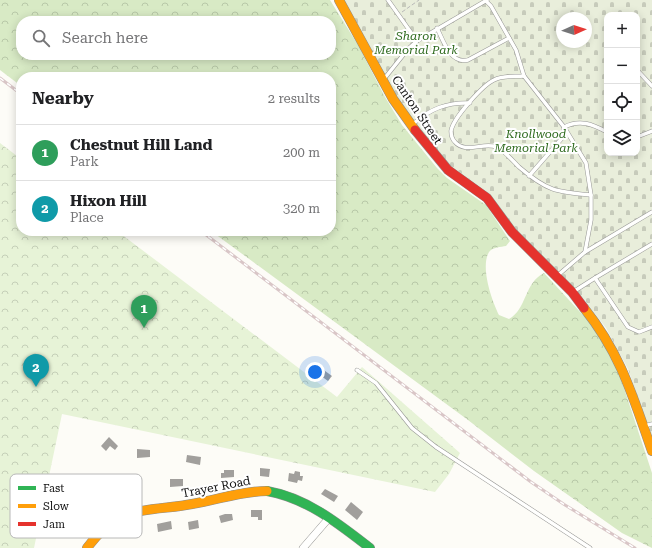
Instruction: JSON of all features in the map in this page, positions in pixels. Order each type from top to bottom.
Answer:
[{"type":"street","name":"Canton Street","points":[[339,0],[382,81],[411,126],[444,167],[483,194],[519,240],[572,292],[602,330],[616,354],[648,425],[652,451]]},
{"type":"street","name":"Trayer Road","points":[[142,510],[184,506],[246,492],[278,493],[300,501],[329,518],[370,548]]},
{"type":"street","points":[[303,548],[329,518]]},
{"type":"street","name":"Trayer Road","points":[[87,548],[95,538]]},
{"type":"lane","points":[[388,0],[417,41]]},
{"type":"lane","points":[[382,81],[408,49],[417,41],[437,28],[486,1],[491,6],[520,58],[524,76],[564,127],[586,163],[591,195],[591,220],[585,252]]},
{"type":"lane","points":[[437,28],[450,53],[455,59],[462,61],[468,60],[509,38]]},
{"type":"lane","points":[[640,73],[652,86]]},
{"type":"lane","points":[[524,76],[496,79],[470,103],[453,127],[452,136],[456,143],[465,147],[488,145],[497,147],[529,176],[547,189],[567,193],[591,195]]},
{"type":"lane","points":[[411,126],[422,116],[439,107],[460,102],[470,103]]},
{"type":"lane","points":[[564,127],[572,123],[581,122],[590,124],[604,131]]},
{"type":"lane","points":[[529,176],[563,137],[564,127]]},
{"type":"lane","points":[[640,136],[652,131]]},
{"type":"lane","points":[[557,276],[585,252],[652,212]]},
{"type":"lane","points":[[572,292],[652,244]]},
{"type":"lane","points":[[595,278],[628,327],[639,332],[652,327]]},
{"type":"lane","points":[[357,370],[376,383],[412,428],[436,447],[590,548]]},
{"type":"path","points":[[399,15],[419,0]]},
{"type":"green space","points":[[0,0],[330,0],[358,45],[385,97],[402,125],[447,178],[486,205],[510,241],[506,246],[491,250],[487,258],[486,275],[493,301],[499,315],[509,319],[515,315],[537,277],[544,273],[593,326],[618,370],[652,473],[652,548],[622,533],[534,471],[468,420],[218,236],[336,236],[336,72],[16,72],[16,82],[0,70]]},
{"type":"green space","name":"Knollwood Memorial Park","points":[[344,0],[652,0],[652,437],[628,369],[606,328],[583,298],[560,273],[522,237],[486,191],[451,166],[429,142],[396,96]]},
{"type":"green space","points":[[0,143],[16,155],[16,236],[124,236],[337,397],[362,367],[460,453],[449,474],[435,492],[62,414],[49,474],[10,474],[10,538],[36,538],[34,548],[0,548]]},
{"type":"building","points":[[321,368],[332,376],[328,381],[317,373]]},
{"type":"building","points":[[109,437],[118,446],[115,450],[110,446],[106,451],[101,446]]},
{"type":"building","points":[[137,449],[150,450],[150,457],[137,458]]},
{"type":"building","points":[[187,455],[201,457],[200,465],[186,462]]},
{"type":"building","points":[[260,468],[270,469],[269,477],[260,476]]},
{"type":"building","points":[[224,470],[234,470],[234,477],[221,478],[221,473],[224,473]]},
{"type":"building","points":[[295,471],[300,472],[300,476],[303,476],[302,481],[298,480],[297,483],[288,481],[289,473],[294,474]]},
{"type":"building","points":[[170,479],[183,479],[183,486],[170,487]]},
{"type":"building","points":[[325,489],[338,496],[334,502],[321,494]]},
{"type":"building","points":[[351,502],[363,512],[357,520],[345,510]]},
{"type":"building","points":[[251,510],[262,510],[262,520],[258,520],[258,517],[251,517]]},
{"type":"building","points":[[232,514],[233,520],[221,523],[219,516]]},
{"type":"building","points":[[198,520],[199,528],[189,530],[188,522]]},
{"type":"building","points":[[171,521],[172,529],[158,532],[157,524]]},
{"type":"railway","points":[[0,78],[16,90]]},
{"type":"railway","points":[[208,236],[531,482],[565,505],[635,548]]},
{"type":"traffic: fast","points":[[267,491],[296,499],[322,513],[370,548]]},
{"type":"traffic: slow","points":[[339,0],[393,99],[415,130]]},
{"type":"traffic: slow","points":[[584,308],[597,325],[617,359],[632,394],[652,451]]},
{"type":"traffic: slow","points":[[142,511],[183,506],[239,494],[267,491]]},
{"type":"traffic: slow","points":[[87,548],[95,538]]},
{"type":"traffic: jam","points":[[415,130],[448,170],[487,198],[512,232],[572,292],[584,308]]},
{"type":"place","name":"Chestnut Hill Land","points":[[144,328]]},
{"type":"place","name":"Hixon Hill","points":[[36,387]]},
{"type":"park label","name":"Sharon Memorial Park","points":[[416,43]]}]
